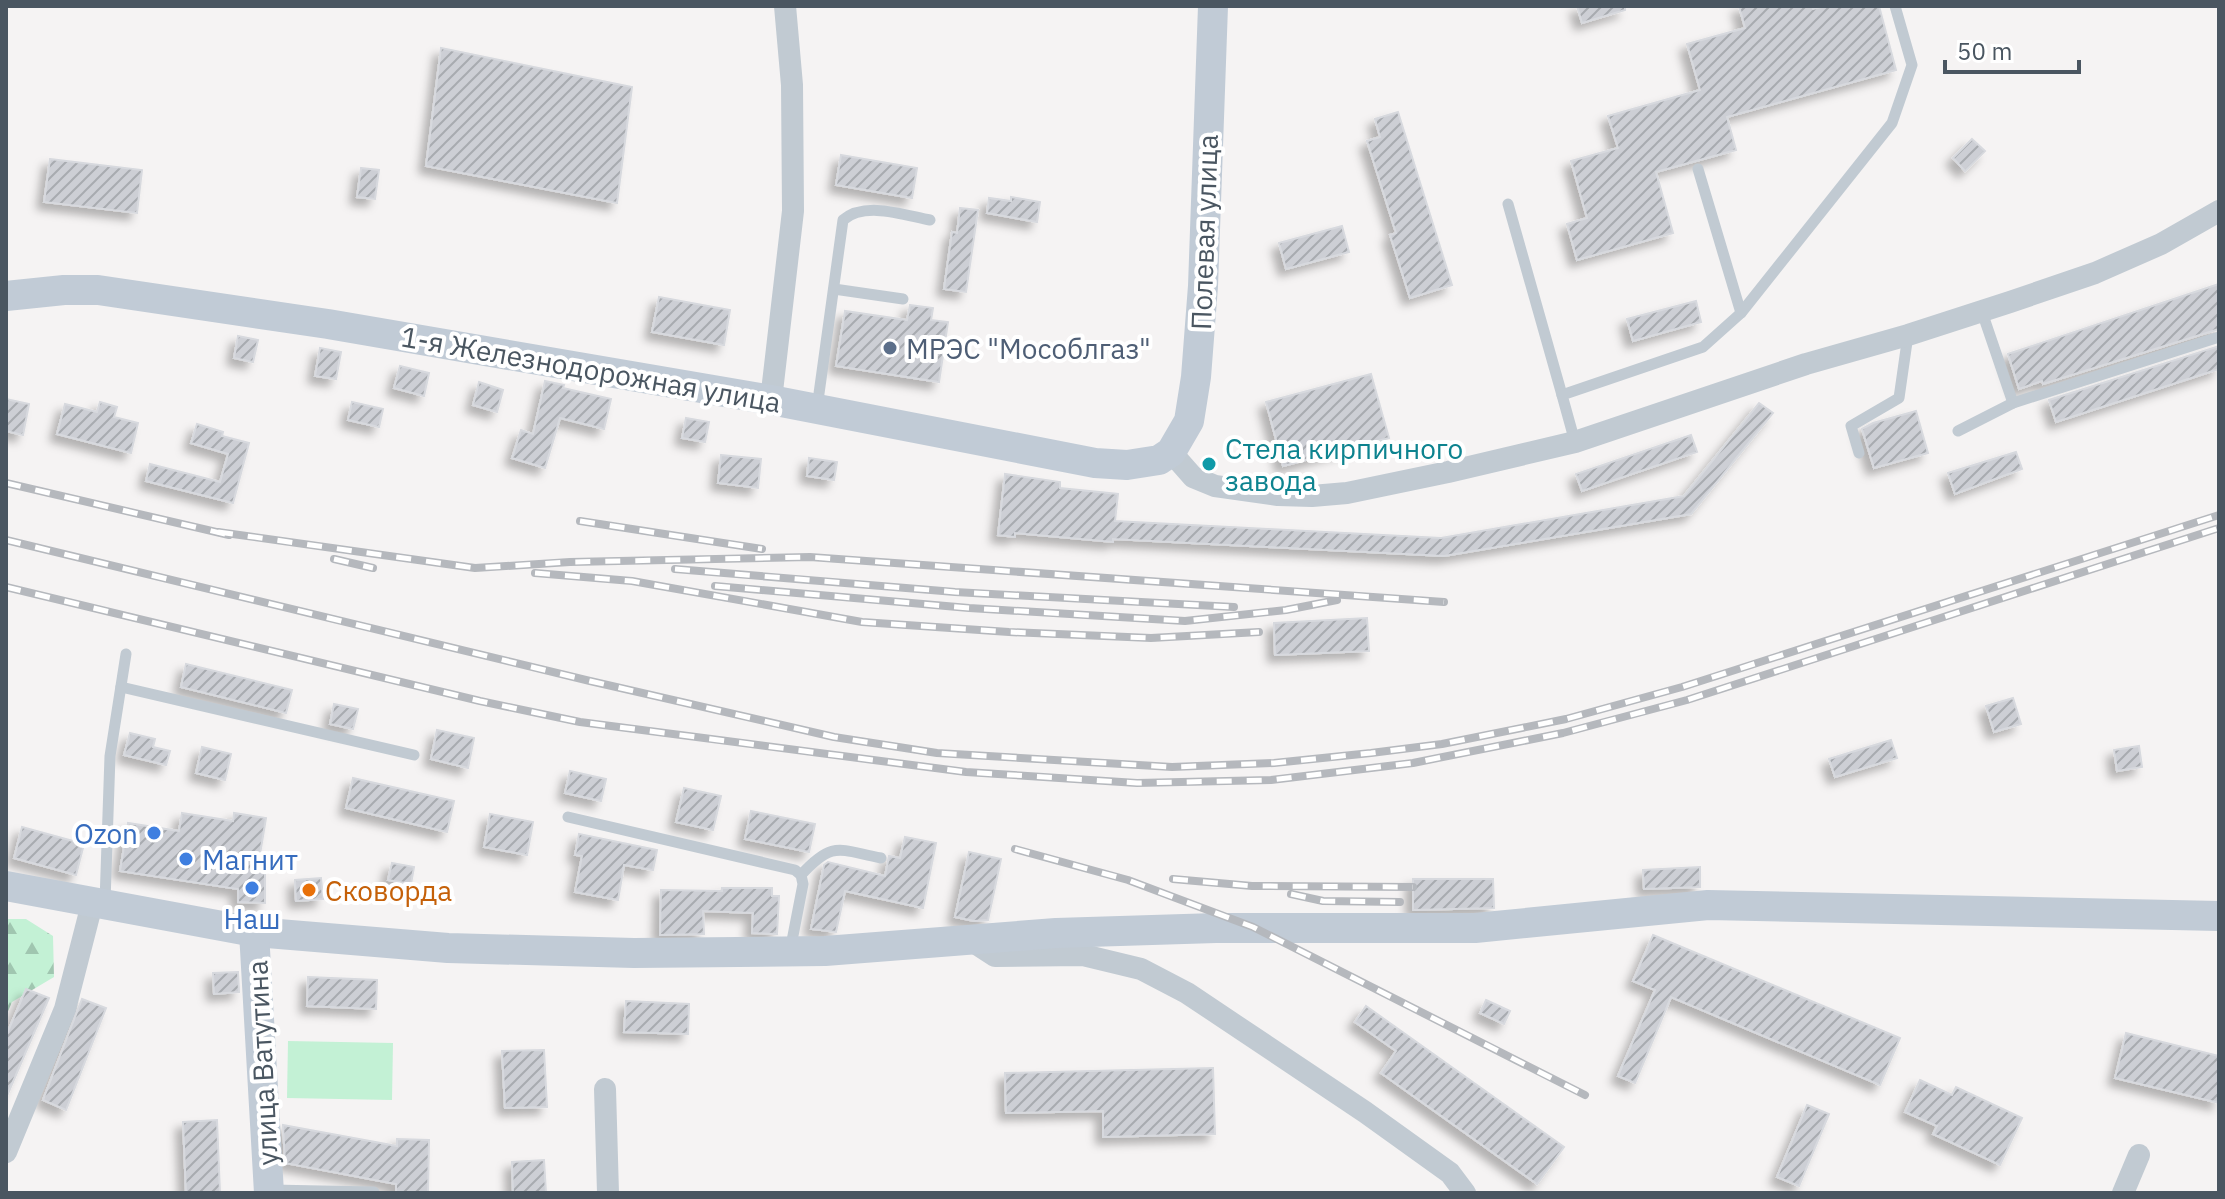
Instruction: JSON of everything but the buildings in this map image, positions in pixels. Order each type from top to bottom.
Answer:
[{"type":"main road","name":"Полевая улица","points":[[1171,452],[1189,421],[1196,377],[1203,286],[1213,6]]},
{"type":"main road","name":"1-я Железнодорожная улица","points":[[6,296],[82,289],[172,300],[771,400],[1095,463],[1139,464],[1159,460],[1171,452]]},
{"type":"main road","points":[[6,886],[254,932],[448,948],[634,953],[790,952],[1056,933],[1229,928],[1475,928],[1708,905],[2219,916]]},
{"type":"main road","name":"улица Ватутина","points":[[254,932],[269,1192]]},
{"type":"street","points":[[771,400],[793,211],[792,85],[785,6]]},
{"type":"street","points":[[1171,452],[1193,477],[1215,486],[1278,495],[1347,493],[1448,472],[1575,442],[1806,364],[1982,312],[2095,273],[2161,244],[2219,211]]},
{"type":"street","points":[[6,1152],[65,1009],[98,905]]},
{"type":"street","points":[[972,941],[995,956],[1083,955],[1141,969],[1187,993],[1365,1112],[1450,1173],[1465,1193]]},
{"type":"street","points":[[605,1089],[608,1193]]},
{"type":"street","points":[[2123,1193],[2139,1155]]},
{"type":"lane","points":[[1562,395],[1703,347],[1741,313],[1892,123],[1912,65],[1895,6]]},
{"type":"lane","points":[[1698,169],[1741,313]]},
{"type":"lane","points":[[1508,204],[1575,442]]},
{"type":"lane","points":[[817,409],[843,220],[850,214],[870,210],[930,220]]},
{"type":"lane","points":[[834,289],[903,299]]},
{"type":"lane","points":[[1982,312],[2013,403]]},
{"type":"lane","points":[[1859,453],[1851,426],[1899,398],[1908,335]]},
{"type":"lane","points":[[1958,431],[2013,403],[2219,337]]},
{"type":"lane","points":[[98,905],[110,756],[126,654]]},
{"type":"lane","points":[[121,687],[414,755]]},
{"type":"lane","points":[[568,817],[783,866],[801,875]]},
{"type":"lane","points":[[801,875],[816,858],[836,849],[881,858]]},
{"type":"lane","points":[[790,952],[803,884],[801,875]]},
{"type":"lane","points":[[269,1192],[374,1192]]},
{"type":"green space","points":[[6,919],[26,919],[53,936],[54,977],[12,1002],[6,1016]]},
{"type":"green space","points":[[288,1041],[393,1043],[392,1100],[287,1098]]},
{"type":"railway","points":[[6,483],[229,535]]},
{"type":"railway","points":[[6,540],[834,737],[937,753],[1172,767],[1274,763],[1371,753],[1442,744],[1566,719],[1682,687],[2219,515]]},
{"type":"railway","points":[[580,521],[762,549]]},
{"type":"railway","points":[[6,587],[480,701],[580,722],[966,772],[1137,783],[1271,780],[1413,763],[1563,733],[1687,700],[2219,528]]},
{"type":"railway","points":[[218,532],[475,568],[570,562],[810,557],[1444,602]]},
{"type":"railway","points":[[334,559],[373,568]]},
{"type":"railway","points":[[675,569],[955,592],[1234,607]]},
{"type":"railway","points":[[535,573],[632,581],[862,622],[1151,638],[1259,632]]},
{"type":"railway","points":[[715,586],[969,608],[1185,621],[1286,610],[1337,600]]},
{"type":"railway","points":[[1015,849],[1128,880],[1253,927],[1585,1095]]},
{"type":"railway","points":[[1173,879],[1252,886],[1413,887]]},
{"type":"railway","points":[[1291,894],[1323,901],[1400,902]]},
{"type":"place","name":"МРЭС \"Мособлгаз\"","points":[[890,348]]},
{"type":"place","name":"Стела кирпичного завода","points":[[1209,464]]},
{"type":"place","name":"Ozon","points":[[154,833]]},
{"type":"place","name":"Магнит","points":[[186,859]]},
{"type":"place","name":"Наш","points":[[252,888]]},
{"type":"place","name":"Сковорда","points":[[309,890]]}]
